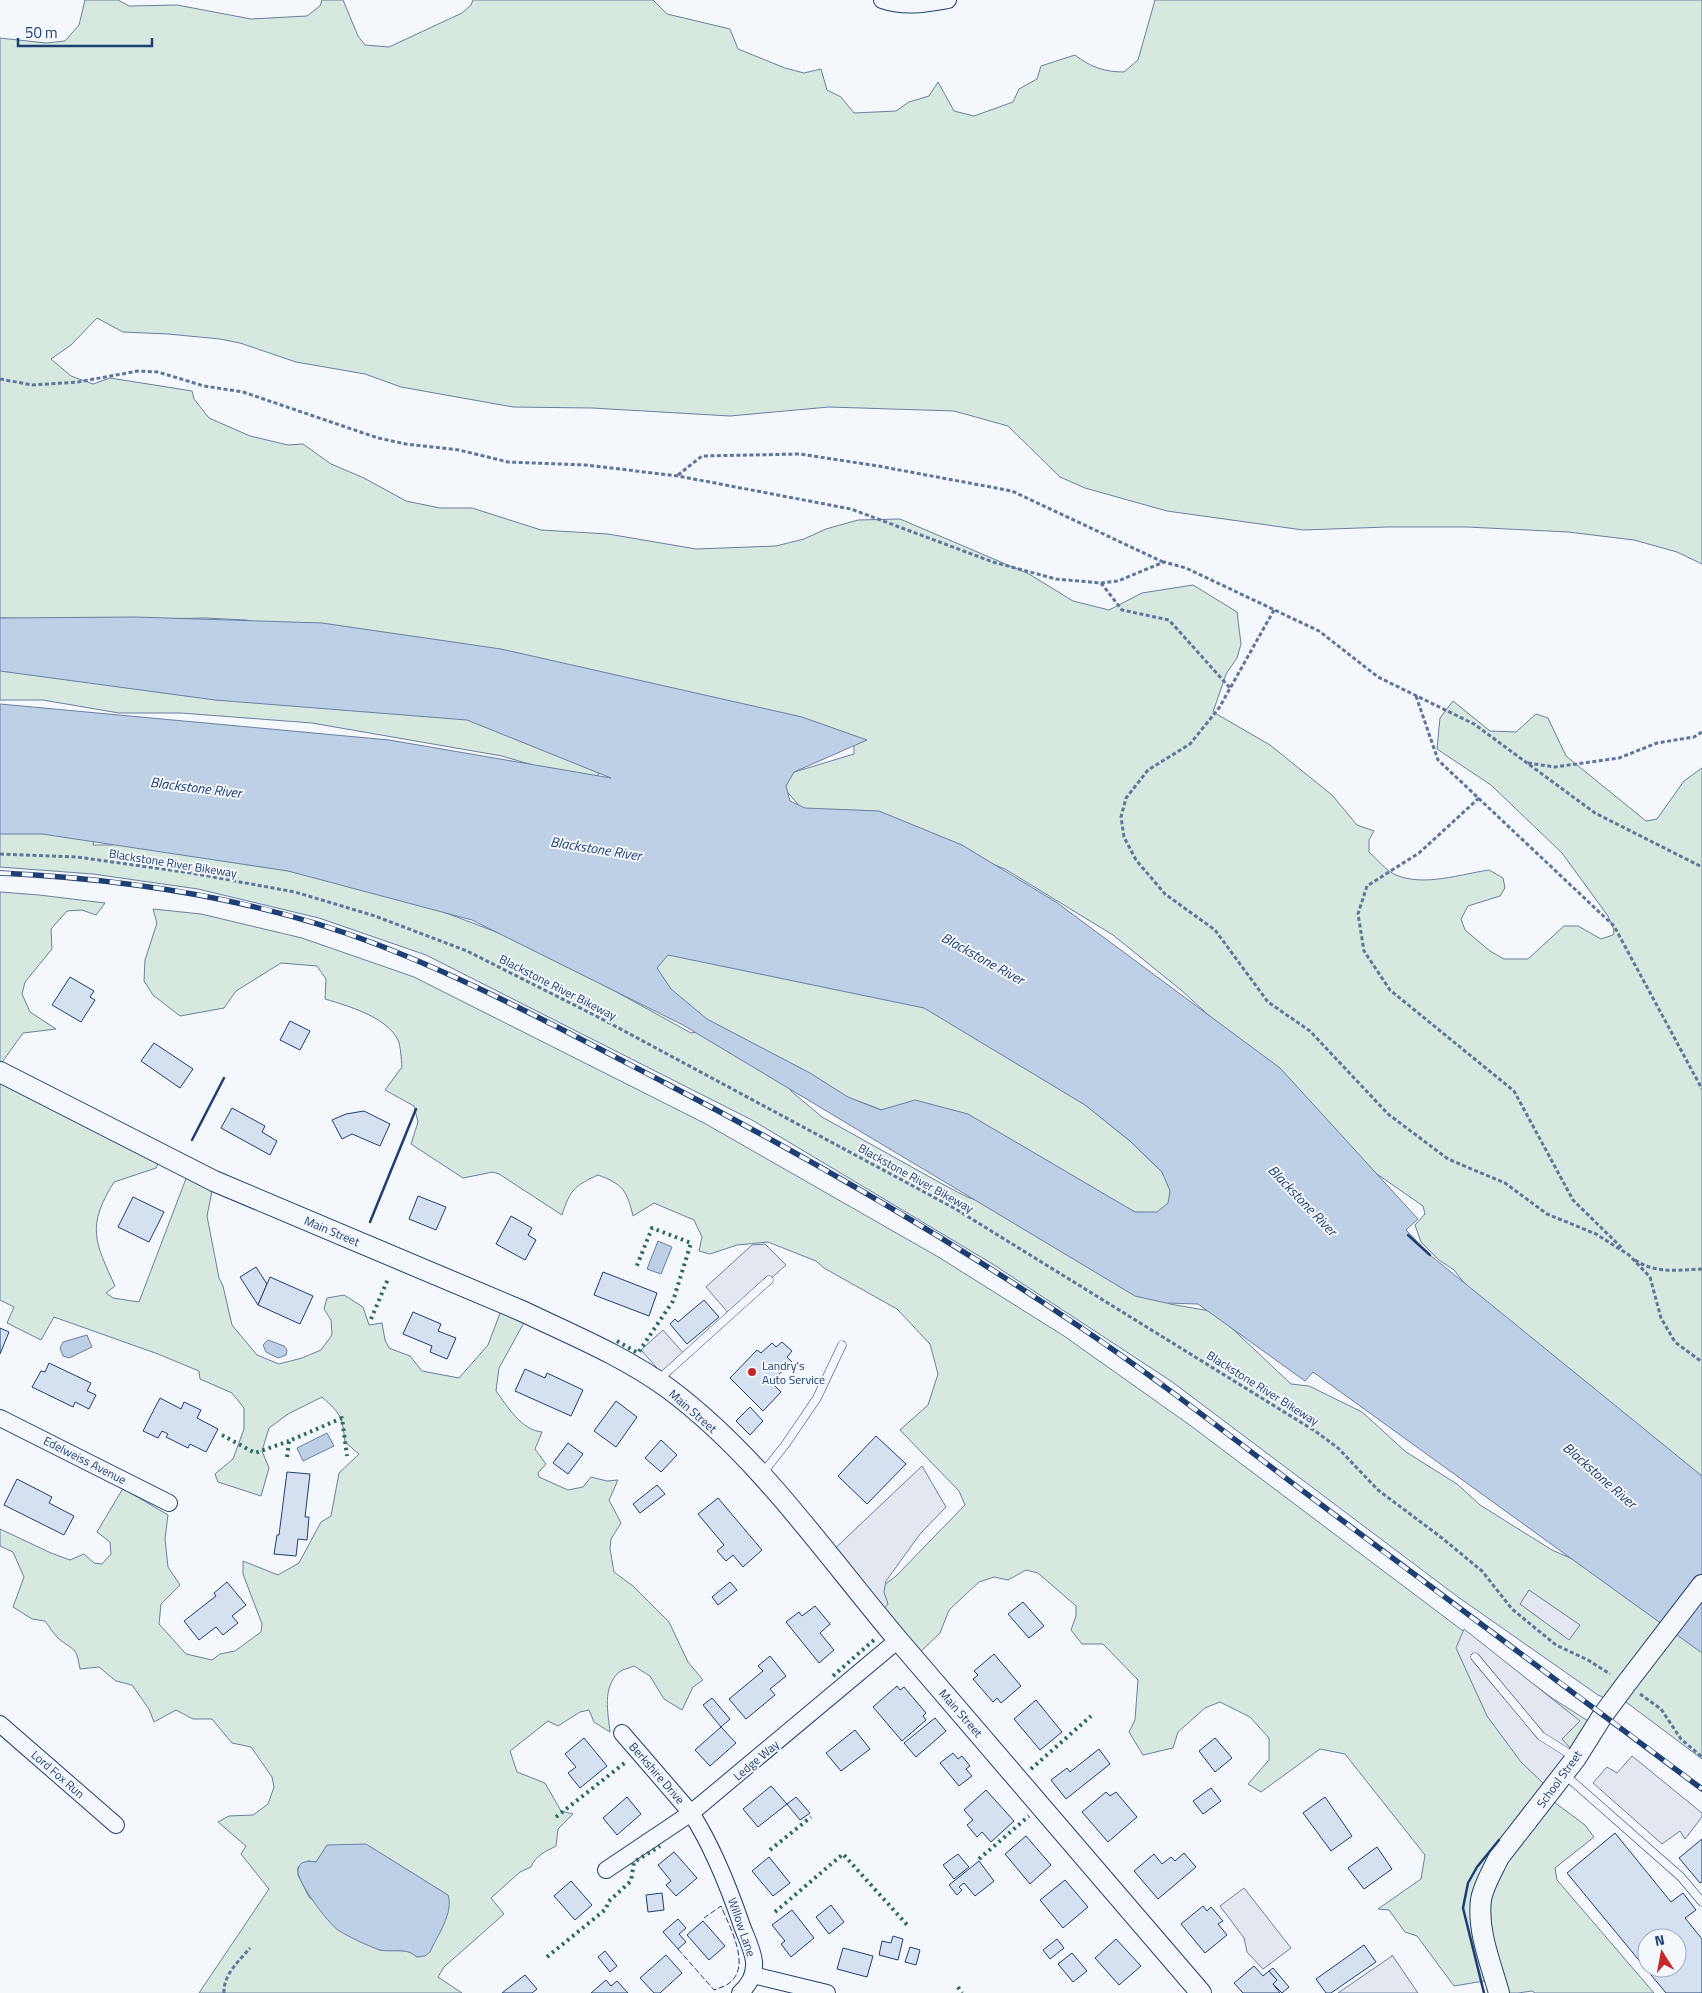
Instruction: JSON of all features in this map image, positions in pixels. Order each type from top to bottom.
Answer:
[{"type":"street","points":[[882,0],[895,5],[920,5],[948,0]]},
{"type":"street","name":"Main Street","points":[[0,1072],[214,1181],[522,1311],[604,1350],[656,1381],[696,1411],[738,1450],[761,1476],[898,1640],[1201,1993]]},
{"type":"street","name":"Edelweiss Avenue","points":[[0,1418],[169,1503]]},
{"type":"street","name":"School Street","points":[[1499,1993],[1483,1935],[1481,1899],[1490,1875],[1550,1790],[1570,1766],[1603,1715],[1702,1585]]},
{"type":"street","name":"Ledge Way","points":[[606,1870],[691,1813],[898,1640]]},
{"type":"street","name":"Lord Fox Run","points":[[0,1724],[116,1825]]},
{"type":"street","name":"Berkshire Drive","points":[[622,1733],[691,1813]]},
{"type":"street","name":"Willow Lane","points":[[691,1813],[699,1826],[733,1900],[752,1952],[754,1963],[753,1975],[826,1993]]},
{"type":"street","points":[[740,1993],[753,1975]]},
{"type":"lane","points":[[656,1381],[769,1280]]},
{"type":"lane","points":[[761,1476],[817,1398],[842,1344]]},
{"type":"lane","points":[[1475,1657],[1540,1736],[1681,1878],[1702,1902]]},
{"type":"path","points":[[0,379],[32,385],[78,382],[138,371],[158,372],[204,386],[243,392],[378,438],[406,444],[459,450],[508,462],[586,465],[678,476],[851,509],[993,562],[1056,579],[1101,583],[1118,581],[1164,562]]},
{"type":"path","points":[[678,476],[702,456],[800,454],[878,466],[1012,491],[1164,562],[1186,568],[1319,631],[1378,677],[1474,724],[1595,813],[1702,867]]},
{"type":"path","points":[[1101,583],[1122,610],[1170,620],[1230,688]]},
{"type":"path","points":[[1274,610],[1219,708],[1190,744],[1148,770],[1126,798],[1121,817],[1124,837],[1136,860],[1165,894],[1215,930],[1268,1002],[1310,1031],[1388,1114],[1448,1159],[1505,1183],[1548,1214],[1596,1234],[1644,1265],[1663,1271],[1702,1269]]},
{"type":"path","points":[[1416,696],[1438,760],[1614,926],[1702,1089]]},
{"type":"path","points":[[1528,763],[1555,767],[1619,758],[1657,743],[1694,737],[1702,732]]},
{"type":"path","points":[[1479,798],[1419,853],[1367,886],[1358,914],[1364,952],[1390,990],[1514,1091],[1572,1200],[1650,1276],[1661,1318],[1675,1342],[1702,1362]]},
{"type":"path","name":"Blackstone River Bikeway","points":[[0,854],[77,857],[191,873],[295,892],[375,916],[467,951],[600,1018],[954,1208],[1315,1431],[1338,1448],[1378,1490],[1482,1571],[1512,1610],[1556,1645],[1588,1660],[1626,1684],[1661,1710],[1681,1739],[1702,1758]]},
{"type":"path","points":[[224,1993],[224,1982],[228,1975],[250,1948]]},
{"type":"shaded area","points":[[85,0],[118,0],[129,6],[177,5],[251,19],[307,16],[320,6],[322,0],[343,0],[358,36],[365,45],[389,47],[462,13],[471,5],[473,0],[653,0],[667,14],[730,29],[738,49],[785,68],[804,73],[821,69],[827,90],[841,97],[854,113],[896,111],[909,102],[929,96],[938,82],[954,111],[974,116],[1013,102],[1019,89],[1037,79],[1041,66],[1075,55],[1086,63],[1098,68],[1124,72],[1138,60],[1155,0],[1702,0],[1702,564],[1677,552],[1634,540],[1568,532],[1467,527],[1303,530],[1167,511],[1085,488],[1060,477],[1008,426],[954,411],[829,407],[730,416],[592,408],[513,407],[401,387],[365,374],[296,362],[240,343],[220,339],[123,332],[97,318],[71,345],[51,359],[71,376],[93,384],[110,378],[192,391],[194,399],[209,418],[250,436],[288,445],[303,444],[331,464],[364,478],[406,501],[440,508],[472,508],[541,530],[608,534],[696,549],[776,546],[804,539],[826,529],[858,520],[900,519],[1029,574],[1073,601],[1109,610],[1142,593],[1193,585],[1237,612],[1241,644],[1237,658],[1226,674],[1213,712],[1270,745],[1332,795],[1357,825],[1374,831],[1369,840],[1369,852],[1392,873],[1407,878],[1430,880],[1489,870],[1503,878],[1505,888],[1500,896],[1468,906],[1461,919],[1465,930],[1490,951],[1504,959],[1528,959],[1564,926],[1578,926],[1601,939],[1613,935],[1614,930],[1608,916],[1562,853],[1491,785],[1437,749],[1440,718],[1453,701],[1490,731],[1516,732],[1536,714],[1548,718],[1566,756],[1646,821],[1657,819],[1684,781],[1702,768],[1702,1486],[1487,1312],[1454,1270],[1439,1260],[1421,1242],[1415,1225],[1425,1214],[1423,1206],[1331,1142],[1215,1021],[1181,990],[1113,935],[1005,869],[941,844],[803,810],[783,787],[791,773],[854,754],[854,744],[246,620],[205,618],[97,620],[0,618],[0,38],[46,43],[65,41],[79,25]]},
{"type":"shaded area","points":[[0,669],[450,712],[596,768],[599,774],[593,778],[573,777],[502,756],[312,723],[181,713],[119,713],[43,700],[0,700]]},
{"type":"shaded area","points":[[0,827],[94,841],[93,845],[112,845],[118,843],[370,884],[567,959],[602,984],[691,1033],[706,1030],[628,952],[661,944],[919,1000],[1061,1085],[1130,1141],[1162,1172],[1179,1201],[1172,1217],[1135,1212],[1106,1196],[866,1104],[784,1075],[791,1091],[822,1117],[946,1186],[967,1197],[990,1205],[1170,1304],[1210,1311],[1223,1320],[1291,1384],[1309,1386],[1362,1412],[1406,1452],[1457,1484],[1480,1505],[1552,1550],[1586,1565],[1702,1650],[1702,1759],[1626,1702],[1614,1702],[1598,1695],[1458,1597],[1171,1381],[991,1263],[752,1120],[426,955],[319,918],[198,889],[93,874],[0,867]]},
{"type":"shaded area","points":[[0,892],[105,903],[96,915],[82,910],[67,911],[51,929],[52,949],[25,982],[22,994],[30,1012],[56,1029],[23,1033],[0,1065]]},
{"type":"shaded area","points":[[153,909],[201,914],[302,938],[414,977],[704,1123],[940,1258],[1064,1336],[1191,1426],[1552,1698],[1596,1726],[1550,1799],[1585,1825],[1594,1837],[1555,1868],[1557,1880],[1637,1973],[1637,1978],[1641,1978],[1654,1993],[1535,1993],[1532,1991],[1494,1993],[1490,1980],[1454,1986],[1417,1936],[1405,1932],[1389,1910],[1378,1909],[1421,1879],[1425,1855],[1345,1754],[1320,1749],[1261,1792],[1248,1784],[1269,1760],[1269,1738],[1250,1717],[1220,1702],[1205,1708],[1178,1732],[1173,1748],[1143,1755],[1129,1732],[1135,1720],[1138,1680],[1103,1644],[1082,1644],[1071,1630],[1076,1616],[1076,1606],[1038,1573],[1026,1570],[1008,1580],[994,1577],[979,1582],[949,1610],[940,1633],[914,1658],[863,1601],[896,1576],[965,1505],[959,1491],[900,1430],[928,1405],[938,1374],[930,1344],[897,1309],[824,1268],[816,1261],[768,1242],[737,1245],[710,1254],[699,1251],[702,1237],[694,1220],[654,1203],[633,1216],[629,1200],[623,1190],[613,1182],[598,1175],[583,1182],[574,1190],[562,1215],[499,1174],[493,1172],[463,1178],[411,1144],[418,1122],[414,1106],[385,1090],[402,1067],[399,1043],[393,1032],[366,1014],[325,999],[326,979],[317,966],[281,963],[236,991],[224,1008],[180,1016],[153,995],[144,981],[145,960],[157,923]]},
{"type":"shaded area","points":[[0,1072],[162,1154],[156,1168],[114,1182],[100,1211],[96,1234],[102,1258],[115,1286],[106,1293],[113,1298],[139,1302],[190,1168],[214,1181],[207,1216],[219,1278],[223,1286],[232,1325],[257,1355],[279,1364],[302,1358],[321,1350],[332,1335],[331,1320],[324,1309],[327,1298],[344,1295],[363,1307],[369,1325],[382,1323],[385,1340],[389,1348],[410,1356],[422,1371],[459,1378],[488,1345],[502,1308],[526,1319],[499,1368],[496,1391],[521,1422],[534,1430],[542,1432],[535,1449],[546,1464],[538,1473],[539,1477],[568,1490],[583,1487],[591,1477],[607,1481],[618,1480],[609,1500],[621,1523],[611,1539],[610,1549],[614,1572],[633,1586],[669,1622],[688,1662],[703,1680],[693,1687],[682,1710],[664,1699],[650,1676],[634,1666],[624,1669],[614,1678],[608,1693],[607,1708],[610,1732],[594,1722],[589,1710],[580,1712],[558,1726],[548,1721],[510,1751],[517,1772],[545,1783],[561,1811],[573,1814],[558,1829],[556,1846],[538,1857],[531,1867],[520,1872],[491,1898],[504,1914],[444,1967],[438,1977],[462,1993],[199,1993],[269,1889],[241,1854],[246,1846],[218,1822],[229,1816],[253,1815],[268,1804],[274,1787],[272,1777],[251,1747],[232,1743],[212,1719],[193,1719],[176,1710],[154,1722],[149,1709],[132,1685],[116,1681],[99,1667],[80,1669],[76,1652],[58,1638],[45,1621],[32,1619],[13,1607],[24,1577],[13,1552],[0,1546],[0,1529],[70,1560],[84,1554],[94,1563],[102,1564],[111,1554],[110,1542],[97,1532],[122,1490],[124,1489],[168,1515],[165,1539],[168,1567],[180,1585],[161,1604],[159,1624],[186,1654],[212,1660],[220,1654],[235,1651],[261,1632],[262,1624],[243,1574],[243,1561],[278,1575],[299,1563],[321,1522],[331,1516],[339,1473],[359,1454],[345,1442],[340,1416],[322,1397],[288,1414],[269,1428],[262,1451],[269,1468],[261,1496],[218,1482],[215,1474],[233,1459],[244,1429],[244,1408],[232,1393],[200,1379],[199,1371],[158,1354],[54,1317],[41,1340],[7,1323],[14,1307],[0,1300]],"holes":[[[308,1861],[316,1862],[417,1957],[410,1951],[379,1950],[309,1897],[298,1875],[298,1867]]]},
{"type":"shaded area","points":[[765,1244],[786,1265],[730,1315],[706,1287],[752,1245]]},
{"type":"shaded area","points":[[663,1330],[685,1355],[663,1375],[641,1350]]},
{"type":"shaded area","points":[[922,1466],[946,1507],[920,1534],[886,1581],[884,1592],[888,1604],[878,1616],[828,1555]]},
{"type":"shaded area","points":[[1529,1590],[1580,1625],[1569,1640],[1520,1604]]},
{"type":"shaded area","points":[[1464,1629],[1580,1721],[1562,1739],[1571,1749],[1544,1784],[1521,1762],[1487,1716],[1456,1648]]},
{"type":"shaded area","points":[[1632,1756],[1702,1813],[1702,1817],[1685,1839],[1680,1831],[1662,1844],[1593,1783],[1607,1767],[1617,1773]]},
{"type":"shaded area","points":[[1244,1888],[1291,1948],[1263,1969],[1247,1952],[1244,1938],[1220,1906]]},
{"type":"shaded area","points":[[1392,1956],[1418,1993],[1338,1993]]},
{"type":"water","name":"Blackstone River","points":[[135,617],[322,623],[501,649],[802,717],[867,740],[794,772],[786,786],[790,801],[805,808],[879,811],[962,845],[1056,902],[1280,1068],[1418,1219],[1406,1230],[1430,1255],[1702,1476],[1702,1653],[1313,1372],[1305,1381],[1198,1304],[1166,1303],[1135,1296],[683,1025],[472,920],[288,871],[42,834],[0,834],[0,704],[389,740],[611,778],[467,720],[215,700],[0,671],[0,618]],"holes":[[[668,955],[924,1008],[1085,1105],[1130,1141],[1162,1172],[1170,1191],[1168,1203],[1157,1212],[1135,1212],[968,1114],[915,1100],[881,1110],[848,1097],[810,1073],[707,1019],[671,989],[657,968]]]},
{"type":"water","points":[[658,1241],[672,1247],[661,1274],[647,1269]]},
{"type":"water","points":[[87,1335],[92,1347],[69,1358],[63,1356],[60,1348],[63,1342]]},
{"type":"water","points":[[268,1340],[284,1346],[287,1350],[286,1355],[278,1358],[266,1352],[263,1345]]},
{"type":"water","points":[[327,1433],[334,1446],[303,1461],[297,1448]]},
{"type":"water","points":[[366,1844],[448,1895],[449,1909],[447,1917],[430,1952],[425,1956],[417,1957],[403,1951],[377,1949],[342,1933],[320,1911],[302,1883],[298,1870],[300,1864],[307,1861],[316,1862],[327,1845]]},
{"type":"building","points":[[70,977],[94,991],[90,997],[95,1000],[81,1022],[52,1005]]},
{"type":"building","points":[[290,1021],[310,1031],[300,1050],[280,1040]]},
{"type":"building","points":[[154,1043],[193,1069],[180,1088],[141,1061]]},
{"type":"building","points":[[232,1108],[265,1126],[262,1132],[277,1141],[270,1155],[221,1128]]},
{"type":"building","points":[[364,1111],[390,1124],[380,1146],[352,1134],[342,1139],[332,1120],[346,1114]]},
{"type":"building","points":[[418,1196],[446,1207],[436,1230],[409,1219]]},
{"type":"building","points":[[133,1197],[164,1212],[149,1242],[118,1227]]},
{"type":"building","points":[[511,1216],[532,1228],[528,1235],[536,1240],[525,1260],[496,1244]]},
{"type":"building","points":[[256,1267],[267,1284],[258,1305],[240,1277]]},
{"type":"building","points":[[603,1272],[657,1293],[649,1316],[594,1295]]},
{"type":"building","points":[[270,1277],[313,1296],[300,1324],[258,1305]]},
{"type":"building","points":[[704,1300],[719,1317],[687,1344],[670,1324],[675,1319],[678,1322]]},
{"type":"building","points":[[413,1312],[441,1324],[438,1331],[456,1338],[447,1359],[430,1352],[432,1346],[403,1334]]},
{"type":"building","points":[[0,1328],[9,1332],[0,1354]]},
{"type":"building","points":[[782,1342],[792,1351],[787,1357],[792,1362],[771,1382],[781,1392],[763,1411],[730,1378],[757,1350],[761,1353],[772,1343],[776,1347]]},
{"type":"building","points":[[49,1363],[91,1383],[87,1391],[96,1395],[89,1409],[75,1402],[73,1407],[32,1387],[41,1371],[45,1372]]},
{"type":"building","points":[[525,1369],[545,1378],[547,1373],[583,1390],[571,1416],[515,1391]]},
{"type":"building","points":[[160,1398],[181,1409],[184,1402],[201,1410],[197,1418],[218,1429],[206,1452],[190,1444],[188,1448],[166,1437],[168,1434],[162,1431],[158,1438],[143,1431]]},
{"type":"building","points":[[616,1401],[637,1417],[616,1447],[594,1431]]},
{"type":"building","points":[[750,1407],[763,1421],[750,1435],[736,1421]]},
{"type":"building","points":[[876,1436],[906,1464],[867,1504],[838,1476]]},
{"type":"building","points":[[661,1440],[677,1455],[661,1472],[645,1458]]},
{"type":"building","points":[[568,1443],[583,1454],[568,1474],[553,1463]]},
{"type":"building","points":[[287,1472],[310,1474],[305,1517],[309,1517],[307,1540],[298,1539],[296,1556],[274,1554],[277,1535],[279,1535]]},
{"type":"building","points":[[17,1479],[52,1497],[49,1503],[74,1516],[64,1535],[4,1505]]},
{"type":"building","points":[[657,1485],[665,1494],[640,1513],[633,1504]]},
{"type":"building","points":[[718,1498],[762,1550],[743,1567],[733,1555],[726,1561],[717,1551],[724,1545],[698,1514]]},
{"type":"building","points":[[227,1582],[246,1605],[232,1616],[238,1623],[223,1635],[216,1627],[199,1640],[184,1621],[216,1596],[214,1593]]},
{"type":"building","points":[[730,1582],[737,1590],[718,1605],[712,1597]]},
{"type":"building","points":[[1023,1602],[1044,1626],[1029,1638],[1008,1614]]},
{"type":"building","points":[[815,1606],[830,1624],[820,1633],[834,1650],[819,1663],[786,1622],[799,1612],[802,1616]]},
{"type":"building","points":[[994,1654],[1021,1686],[1001,1703],[997,1698],[993,1702],[973,1679],[978,1675],[974,1671]]},
{"type":"building","points":[[770,1656],[786,1676],[770,1689],[775,1695],[746,1719],[729,1699],[763,1671],[758,1666]]},
{"type":"building","points":[[897,1686],[900,1690],[904,1687],[926,1713],[923,1716],[926,1720],[902,1741],[873,1707]]},
{"type":"building","points":[[712,1698],[730,1719],[721,1727],[703,1705]]},
{"type":"building","points":[[1036,1700],[1062,1732],[1040,1750],[1014,1719]]},
{"type":"building","points":[[935,1718],[946,1731],[916,1757],[904,1743]]},
{"type":"building","points":[[721,1727],[736,1743],[710,1766],[695,1750]]},
{"type":"building","points":[[855,1730],[870,1749],[841,1771],[826,1753]]},
{"type":"building","points":[[584,1738],[607,1766],[580,1788],[568,1773],[576,1767],[565,1754]]},
{"type":"building","points":[[1215,1738],[1232,1758],[1215,1772],[1199,1751]]},
{"type":"building","points":[[1099,1749],[1110,1764],[1066,1799],[1051,1780],[1067,1768],[1070,1772]]},
{"type":"building","points":[[953,1753],[958,1759],[962,1756],[970,1766],[966,1769],[972,1776],[959,1786],[940,1763]]},
{"type":"building","points":[[771,1786],[787,1804],[758,1827],[743,1809]]},
{"type":"building","points":[[1211,1788],[1221,1801],[1203,1814],[1193,1801]]},
{"type":"building","points":[[986,1790],[1014,1821],[991,1842],[982,1832],[977,1837],[967,1825],[973,1820],[964,1810]]},
{"type":"building","points":[[1106,1792],[1110,1796],[1116,1792],[1137,1817],[1108,1842],[1082,1812]]},
{"type":"building","points":[[627,1797],[641,1814],[617,1835],[603,1818]]},
{"type":"building","points":[[796,1797],[810,1813],[800,1820],[787,1804]]},
{"type":"building","points":[[1325,1797],[1352,1836],[1331,1851],[1303,1813]]},
{"type":"building","points":[[1615,1833],[1671,1902],[1683,1893],[1696,1910],[1685,1918],[1702,1939],[1702,1993],[1666,1993],[1654,1978],[1687,1978],[1687,1928],[1637,1928],[1637,1958],[1567,1873]]},
{"type":"building","points":[[1026,1836],[1051,1865],[1030,1884],[1005,1854]]},
{"type":"building","points":[[1702,1839],[1702,1882],[1700,1883],[1679,1858]]},
{"type":"building","points":[[1377,1847],[1392,1869],[1364,1889],[1348,1868]]},
{"type":"building","points":[[674,1852],[697,1878],[676,1896],[666,1885],[671,1881],[658,1865]]},
{"type":"building","points":[[1184,1853],[1196,1867],[1158,1899],[1134,1871],[1154,1854],[1162,1864],[1171,1857],[1175,1861]]},
{"type":"building","points":[[958,1854],[969,1867],[954,1879],[943,1865]]},
{"type":"building","points":[[769,1857],[790,1883],[773,1896],[752,1871]]},
{"type":"building","points":[[979,1861],[994,1881],[975,1896],[964,1883],[959,1887],[962,1890],[957,1895],[949,1885]]},
{"type":"building","points":[[1065,1880],[1088,1907],[1063,1928],[1040,1900]]},
{"type":"building","points":[[571,1881],[592,1905],[575,1920],[554,1896]]},
{"type":"building","points":[[662,1893],[664,1910],[648,1912],[646,1895]]},
{"type":"building","points":[[831,1905],[844,1922],[829,1934],[816,1917]]},
{"type":"building","points":[[1203,1906],[1207,1911],[1211,1907],[1223,1921],[1218,1924],[1227,1935],[1205,1953],[1181,1924]]},
{"type":"building","points":[[792,1910],[814,1938],[791,1957],[781,1944],[785,1941],[772,1925]]},
{"type":"building","points":[[678,1919],[686,1928],[679,1934],[686,1942],[678,1949],[663,1932]]},
{"type":"building","points":[[703,1921],[725,1946],[709,1960],[687,1935]]},
{"type":"building","points":[[893,1936],[903,1939],[898,1960],[879,1955],[882,1941],[891,1943]]},
{"type":"building","points":[[1057,1939],[1064,1948],[1050,1959],[1043,1950]]},
{"type":"building","points":[[1116,1939],[1141,1966],[1119,1985],[1095,1958]]},
{"type":"building","points":[[1364,1945],[1376,1962],[1331,1993],[1326,1993],[1316,1979]]},
{"type":"building","points":[[910,1947],[920,1950],[916,1965],[905,1962]]},
{"type":"building","points":[[843,1948],[873,1956],[867,1977],[837,1969]]},
{"type":"building","points":[[605,1951],[617,1966],[610,1972],[598,1957]]},
{"type":"building","points":[[1072,1953],[1087,1971],[1073,1982],[1058,1964]]},
{"type":"building","points":[[666,1955],[682,1973],[660,1993],[654,1993],[640,1978]]},
{"type":"building","points":[[1254,1966],[1263,1976],[1269,1971],[1277,1980],[1273,1984],[1280,1993],[1243,1993],[1234,1983]]},
{"type":"building","points":[[1273,1968],[1289,1987],[1282,1993],[1273,1984],[1277,1980],[1269,1971]]},
{"type":"building","points":[[525,1975],[537,1989],[532,1993],[502,1993]]},
{"type":"building","points":[[606,1980],[611,1986],[617,1981],[628,1993],[591,1993]]},
{"type":"railway","points":[[0,873],[96,880],[144,886],[238,903],[285,914],[331,928],[376,944],[451,975],[561,1029],[721,1113],[876,1199],[1028,1292],[1108,1346],[1702,1789]]},
{"type":"hedge","points":[[617,1341],[638,1353],[673,1301],[691,1243],[652,1228],[636,1268]]},
{"type":"hedge","points":[[371,1319],[388,1279]]},
{"type":"hedge","points":[[287,1457],[289,1441],[342,1418],[347,1456]]},
{"type":"hedge","points":[[222,1435],[255,1453],[289,1441]]},
{"type":"hedge","points":[[833,1676],[875,1639]]},
{"type":"hedge","points":[[1031,1769],[1091,1716]]},
{"type":"hedge","points":[[556,1817],[627,1761]]},
{"type":"hedge","points":[[979,1859],[1029,1816]]},
{"type":"hedge","points":[[770,1850],[811,1817]]},
{"type":"hedge","points":[[547,1957],[606,1909],[608,1902],[631,1881],[634,1862],[660,1846]]},
{"type":"hedge","points":[[775,1912],[843,1854],[909,1927]]},
{"type":"hedge","points":[[958,1987],[962,1993]]},
{"type":"fence","points":[[678,1949],[714,1990],[726,1985],[735,1977],[739,1967],[737,1946],[721,1906],[704,1918]]},
{"type":"wall","points":[[192,1140],[224,1078]]},
{"type":"wall","points":[[370,1222],[416,1109]]},
{"type":"wall","points":[[1408,1235],[1430,1255]]},
{"type":"wall","points":[[1484,1993],[1463,1908],[1468,1883],[1477,1867],[1499,1840]]},
{"type":"place","name":"Landry's Auto Service","points":[[752,1372]]}]
